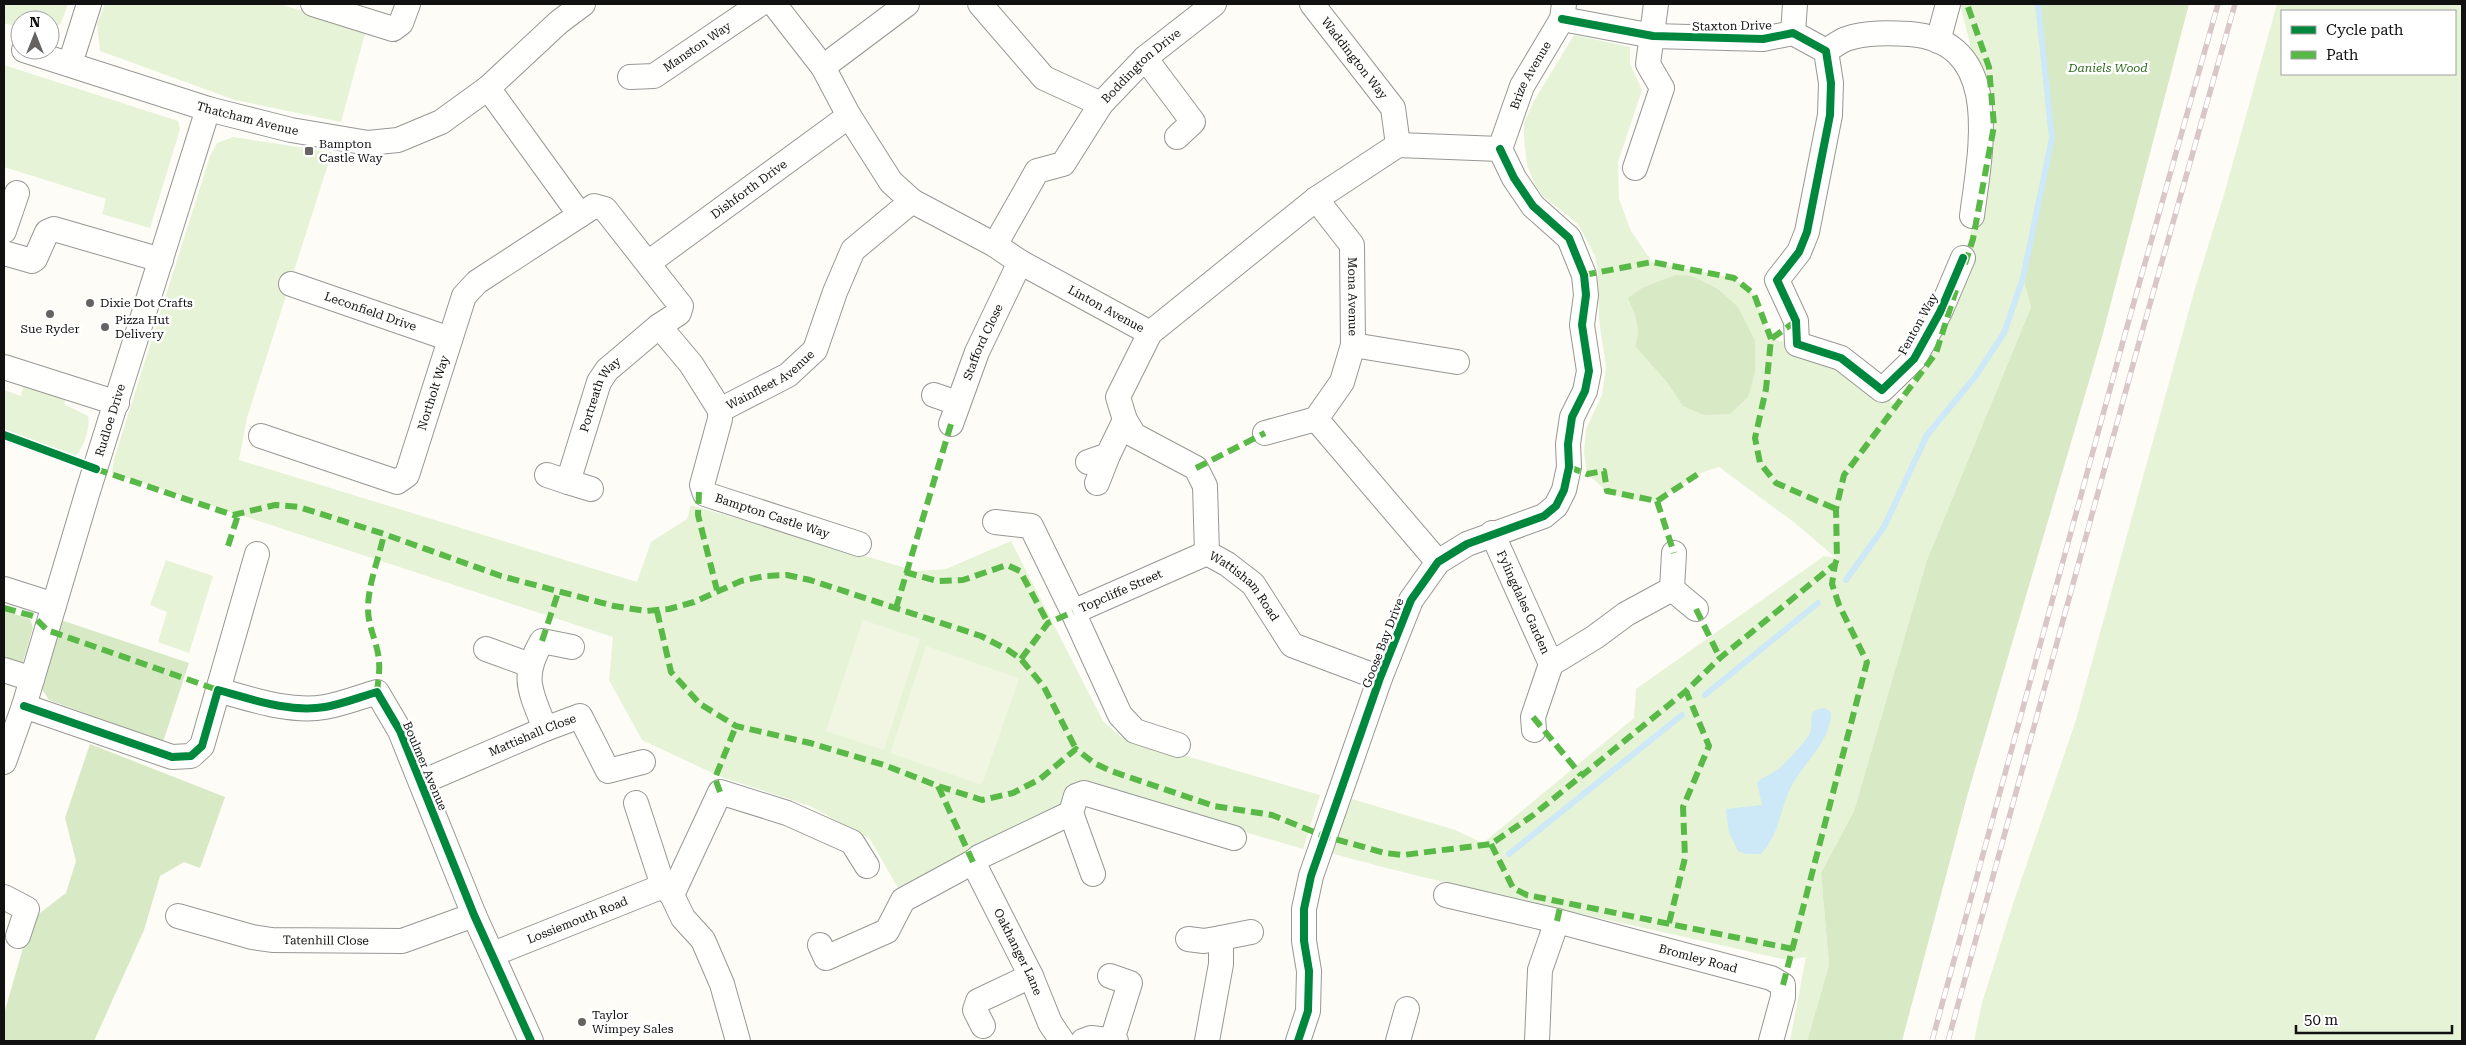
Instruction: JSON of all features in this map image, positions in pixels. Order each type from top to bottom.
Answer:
[{"type":"street","points":[[70,64],[89,4]]},
{"type":"street","points":[[313,4],[393,29],[401,23],[408,4]]},
{"type":"street","name":"Thatcham Avenue","points":[[57,60],[208,109],[291,130],[368,143],[398,140],[441,122],[488,88],[558,22],[583,4]]},
{"type":"street","name":"Manston Way","points":[[630,77],[654,76],[760,4]]},
{"type":"street","name":"Linton Avenue","points":[[774,4],[823,67],[849,116],[891,182],[912,201],[995,245],[1020,262],[1150,333],[1316,199],[1398,145]]},
{"type":"street","points":[[823,67],[907,4]]},
{"type":"street","name":"Boddington Drive","points":[[989,6],[1044,78],[1101,104],[1145,58],[1214,4]]},
{"type":"street","name":"Waddington Way","points":[[1312,4],[1393,108],[1398,145]]},
{"type":"street","points":[[1635,168],[1662,88],[1648,64],[1656,4]]},
{"type":"street","points":[[1796,4],[1793,33],[1826,51],[1846,39],[1889,32],[1927,36],[1961,56],[1975,80],[1980,98],[1981,141],[1972,216]]},
{"type":"street","points":[[1938,41],[1948,4]]},
{"type":"street","name":"Staxton Drive","points":[[1563,11],[1653,36],[1763,39],[1793,33]]},
{"type":"street","name":"Brize Avenue","points":[[1500,149],[1522,86],[1563,11]]},
{"type":"street","name":"Fenton Way","points":[[1826,51],[1831,83],[1830,115],[1807,232],[1802,245],[1776,280],[1796,321],[1797,344],[1841,358],[1882,390],[1914,359],[1940,312],[1963,258]]},
{"type":"street","points":[[1145,58],[1193,122],[1177,137]]},
{"type":"street","points":[[488,88],[580,215],[594,206],[605,209],[681,306],[679,313],[659,326],[691,364],[720,410]]},
{"type":"street","points":[[995,245],[1037,171],[1063,164],[1101,104]]},
{"type":"street","name":"Rudloe Drive","points":[[4,762],[24,706],[208,109]]},
{"type":"street","name":"Dishforth Drive","points":[[648,263],[849,116]]},
{"type":"street","points":[[1398,145],[1500,149]]},
{"type":"street","name":"Goose Bay Drive","points":[[1298,1041],[1308,1010],[1309,971],[1304,941],[1304,909],[1311,876],[1380,678],[1410,600],[1438,562],[1467,544],[1492,533],[1544,516],[1556,506],[1564,490],[1569,467],[1568,444],[1572,417],[1586,390],[1589,371],[1582,325],[1586,295],[1584,274],[1569,238],[1533,206],[1514,178],[1500,149]]},
{"type":"street","points":[[4,231],[17,193]]},
{"type":"street","name":"Mona Avenue","points":[[1316,199],[1352,245],[1353,345],[1342,382],[1316,419]]},
{"type":"street","name":"Wainfleet Avenue","points":[[720,410],[788,375],[815,350],[835,292],[853,250],[912,201]]},
{"type":"street","name":"Northolt Way","points":[[261,436],[397,482],[407,475],[464,296],[476,282],[580,215]]},
{"type":"street","points":[[4,253],[32,261],[35,259],[48,232],[54,229],[161,260]]},
{"type":"street","name":"Stafford Close","points":[[934,395],[954,414],[977,352],[1020,262]]},
{"type":"street","name":"Leconfield Drive","points":[[291,284],[450,339]]},
{"type":"street","name":"Portreath Way","points":[[591,489],[557,478],[599,382],[608,370],[659,326]]},
{"type":"street","name":"Wattisham Road","points":[[1150,333],[1118,397],[1125,420],[1134,434],[1196,468],[1205,486],[1207,553],[1227,564],[1253,584],[1292,645],[1380,678]]},
{"type":"street","name":"Mona Avenue","points":[[1353,345],[1457,362]]},
{"type":"street","points":[[4,366],[117,403]]},
{"type":"street","name":"Bampton Castle Way","points":[[720,410],[720,419],[702,485],[704,494],[859,544]]},
{"type":"street","points":[[1265,433],[1316,419],[1438,562]]},
{"type":"street","points":[[1098,466],[1125,420]]},
{"type":"street","name":"Topcliffe Street","points":[[995,522],[1031,526],[1073,612],[1207,553]]},
{"type":"street","name":"Fylingdales Garden","points":[[1492,533],[1551,664],[1533,717],[1534,730]]},
{"type":"street","points":[[1672,589],[1674,553]]},
{"type":"street","points":[[24,706],[172,757],[192,756],[202,746],[257,554]]},
{"type":"street","points":[[4,588],[54,605]]},
{"type":"street","points":[[1551,664],[1595,637],[1626,614],[1672,589]]},
{"type":"street","points":[[1672,589],[1696,609]]},
{"type":"street","points":[[1073,612],[1120,715],[1135,731],[1178,744]]},
{"type":"street","points":[[545,729],[529,674],[542,641],[572,646]]},
{"type":"street","points":[[486,649],[529,674]]},
{"type":"street","points":[[4,670],[32,679]]},
{"type":"street","name":"Boulmer Avenue","points":[[218,690],[267,703],[297,708],[324,708],[377,692],[400,731],[474,915],[493,954],[530,1041]]},
{"type":"street","name":"Mattishall Close","points":[[422,782],[580,716],[608,771],[643,762]]},
{"type":"street","points":[[668,890],[720,792],[787,813],[852,842],[868,866]]},
{"type":"street","points":[[1093,874],[1071,813],[1076,796],[1084,793],[1158,825],[1208,839],[1234,838]]},
{"type":"street","points":[[636,803],[668,890],[683,918],[704,940],[722,984],[738,1041]]},
{"type":"street","points":[[820,945],[826,958],[887,931],[903,900],[974,862],[979,857],[1071,813]]},
{"type":"street","name":"Oakhanger Lane","points":[[974,862],[1032,976],[1050,1023],[1062,1041]]},
{"type":"street","name":"Lossiemouth Road","points":[[493,954],[668,890]]},
{"type":"street","name":"Bromley Road","points":[[1446,895],[1557,921],[1771,978],[1783,985],[1783,997],[1771,1041]]},
{"type":"street","points":[[4,898],[27,909],[18,936]]},
{"type":"street","name":"Tatenhill Close","points":[[178,916],[252,937],[272,940],[402,941],[474,915]]},
{"type":"street","points":[[1537,1041],[1540,970],[1557,921]]},
{"type":"street","points":[[1188,939],[1204,941],[1251,932]]},
{"type":"street","points":[[1207,1041],[1221,964],[1221,938]]},
{"type":"street","points":[[983,1026],[975,1010],[978,1000],[1032,976]]},
{"type":"street","points":[[1083,1041],[1091,1038],[1114,1040],[1130,983],[1110,976]]},
{"type":"street","points":[[1398,1041],[1407,1009]]},
{"type":"green space","points":[[4,4],[68,4],[60,24],[60,10],[10,10],[10,25],[4,23]]},
{"type":"green space","points":[[105,4],[279,4],[366,30],[341,122],[235,100],[100,51],[97,24]]},
{"type":"green space","points":[[1960,4],[2038,4],[2052,138],[2023,278],[2031,307],[1927,560],[1854,811],[1821,873],[1829,965],[1807,1041],[1790,1041],[1806,957],[1787,960],[1501,896],[1330,853],[1352,799],[1455,830],[1483,843],[1634,718],[1636,689],[1824,556],[1836,558],[1795,523],[1719,467],[1698,474],[1657,501],[1629,500],[1607,491],[1587,474],[1584,452],[1586,429],[1602,395],[1606,367],[1599,319],[1598,273],[1595,256],[1578,224],[1543,196],[1535,185],[1527,165],[1524,137],[1524,123],[1534,101],[1574,35],[1630,47],[1630,64],[1642,90],[1618,162],[1619,199],[1631,231],[1652,262],[1734,278],[1754,294],[1771,339],[1797,344],[1841,358],[1897,407],[1932,350],[1970,235],[1991,127]]},
{"type":"green space","name":"Daniels Wood","points":[[2038,4],[2189,4],[2102,337],[1968,793],[1902,1041],[1807,1041],[1829,965],[1821,873],[1854,811],[1927,560],[2031,307],[2023,278],[2052,138]]},
{"type":"green space","points":[[2277,4],[2462,4],[2462,1041],[1974,1041],[1982,1003],[2013,904],[2076,720],[2194,292],[2225,191]]},
{"type":"green space","points":[[4,65],[178,121],[180,129],[150,228],[102,214],[106,199],[4,167]]},
{"type":"green space","points":[[233,137],[332,152],[247,418],[239,460],[637,582],[651,542],[687,519],[691,505],[916,571],[946,569],[1011,541],[1103,721],[1121,737],[1320,795],[1303,849],[1074,782],[1063,808],[898,888],[870,839],[810,806],[721,777],[642,740],[609,680],[613,637],[112,473],[114,459],[210,156],[217,143]]},
{"type":"green space","points":[[1675,275],[1692,276],[1718,289],[1738,307],[1755,341],[1755,373],[1748,397],[1730,414],[1704,415],[1683,406],[1667,382],[1635,346],[1638,327],[1628,298],[1642,288]]},
{"type":"green space","points":[[25,381],[67,395],[64,404],[88,416],[86,438],[75,456],[31,442],[4,430],[4,390],[21,396]]},
{"type":"green space","points":[[166,560],[213,576],[189,653],[158,642],[167,612],[150,605]]},
{"type":"green space","points":[[4,611],[30,619],[33,628],[22,665],[5,661]]},
{"type":"green space","points":[[61,620],[189,663],[163,742],[49,700],[40,686]]},
{"type":"green space","points":[[863,620],[920,639],[884,750],[826,731]]},
{"type":"green space","points":[[926,646],[1019,678],[982,785],[890,753]]},
{"type":"green space","points":[[90,744],[225,797],[200,868],[184,862],[160,876],[144,930],[94,1041],[4,1041],[4,1014],[31,920],[66,893],[76,861],[65,818]]},
{"type":"water","points":[[1825,708],[1831,712],[1827,732],[1823,741],[1792,785],[1768,846],[1761,854],[1746,854],[1738,851],[1729,833],[1726,809],[1762,805],[1757,782],[1785,763],[1810,733],[1812,713],[1818,709]]},
{"type":"waterway","points":[[1846,580],[1884,527],[1927,435],[1975,377],[2004,333],[2023,278],[2052,138],[2038,4]]},
{"type":"waterway","points":[[1705,695],[1818,603]]},
{"type":"waterway","points":[[1509,854],[1682,715]]},
{"type":"railway","points":[[1932,1041],[2125,334],[2218,4]]},
{"type":"railway","points":[[1948,1041],[2140,339],[2235,4]]},
{"type":"marked path","points":[[1965,264],[1973,239],[1994,126],[1989,67],[1967,4]]},
{"type":"marked path","points":[[1584,275],[1652,262],[1734,278],[1754,294],[1771,339]]},
{"type":"marked path","points":[[657,611],[671,672],[700,704],[736,726],[810,743],[884,765],[938,786],[982,800],[1013,793],[1040,779],[1076,749],[1094,763],[1111,771],[1214,806],[1272,815],[1324,836],[1385,853],[1403,855],[1491,844],[1532,816],[1686,691],[1720,658],[1835,564],[1837,559],[1836,509],[1844,475],[1936,353],[1956,290]]},
{"type":"marked path","points":[[1796,321],[1771,339],[1766,389],[1755,438],[1760,463],[1776,483],[1836,509]]},
{"type":"marked path","points":[[896,608],[951,424]]},
{"type":"marked path","points":[[1196,468],[1265,433]]},
{"type":"marked path","points":[[1569,467],[1587,474],[1604,471],[1607,491],[1657,501],[1698,474]]},
{"type":"marked path","points":[[96,469],[233,515],[275,505],[299,507],[384,534],[501,576],[614,606],[646,611],[669,609],[694,602],[741,581],[765,576],[787,575],[810,580],[981,636],[1008,650],[1021,659],[1044,687],[1076,749]]},
{"type":"marked path","points":[[699,492],[698,515],[717,590]]},
{"type":"marked path","points":[[1657,501],[1674,553]]},
{"type":"marked path","points":[[228,546],[238,515]]},
{"type":"marked path","points":[[377,692],[379,661],[370,622],[368,599],[384,534]]},
{"type":"marked path","points":[[1783,985],[1867,662],[1839,605],[1832,584],[1835,564]]},
{"type":"marked path","points":[[905,572],[937,581],[963,580],[1007,565],[1020,571],[1048,623]]},
{"type":"marked path","points":[[542,641],[559,590]]},
{"type":"marked path","points":[[4,608],[33,616],[47,630],[218,690]]},
{"type":"marked path","points":[[1696,609],[1720,658]]},
{"type":"marked path","points":[[1021,659],[1048,623],[1073,612]]},
{"type":"marked path","points":[[1669,923],[1685,858],[1683,807],[1709,746],[1686,691]]},
{"type":"marked path","points":[[1533,717],[1581,775]]},
{"type":"marked path","points":[[720,792],[715,778],[736,726]]},
{"type":"marked path","points":[[938,786],[973,862]]},
{"type":"marked path","points":[[1491,844],[1513,888],[1527,895],[1793,949]]},
{"type":"marked path","points":[[1557,921],[1561,903]]},
{"type":"cycle path","points":[[1562,19],[1653,36],[1763,39],[1793,33],[1826,51],[1831,83],[1830,115],[1807,232],[1799,252],[1777,280],[1796,321],[1797,344],[1841,358],[1882,390],[1914,359],[1940,312],[1963,258]]},
{"type":"cycle path","points":[[1298,1041],[1308,1011],[1309,971],[1304,941],[1304,909],[1311,876],[1380,678],[1411,600],[1438,562],[1467,544],[1544,516],[1556,506],[1564,490],[1569,467],[1568,444],[1572,417],[1585,391],[1589,371],[1582,325],[1586,295],[1584,275],[1569,238],[1533,206],[1514,178],[1500,149]]},
{"type":"cycle path","points":[[4,435],[96,469]]},
{"type":"cycle path","points":[[24,706],[172,757],[191,756],[202,746],[218,690],[270,704],[298,708],[325,707],[377,692],[400,731],[474,915],[531,1041]]},
{"type":"place","name":"Bampton Castle Way","points":[[309,151]]},
{"type":"place","name":"Dixie Dot Crafts","points":[[90,303]]},
{"type":"place","name":"Sue Ryder","points":[[50,314]]},
{"type":"place","name":"Pizza Hut Delivery","points":[[105,327]]},
{"type":"place","name":"Taylor Wimpey Sales","points":[[582,1022]]}]
